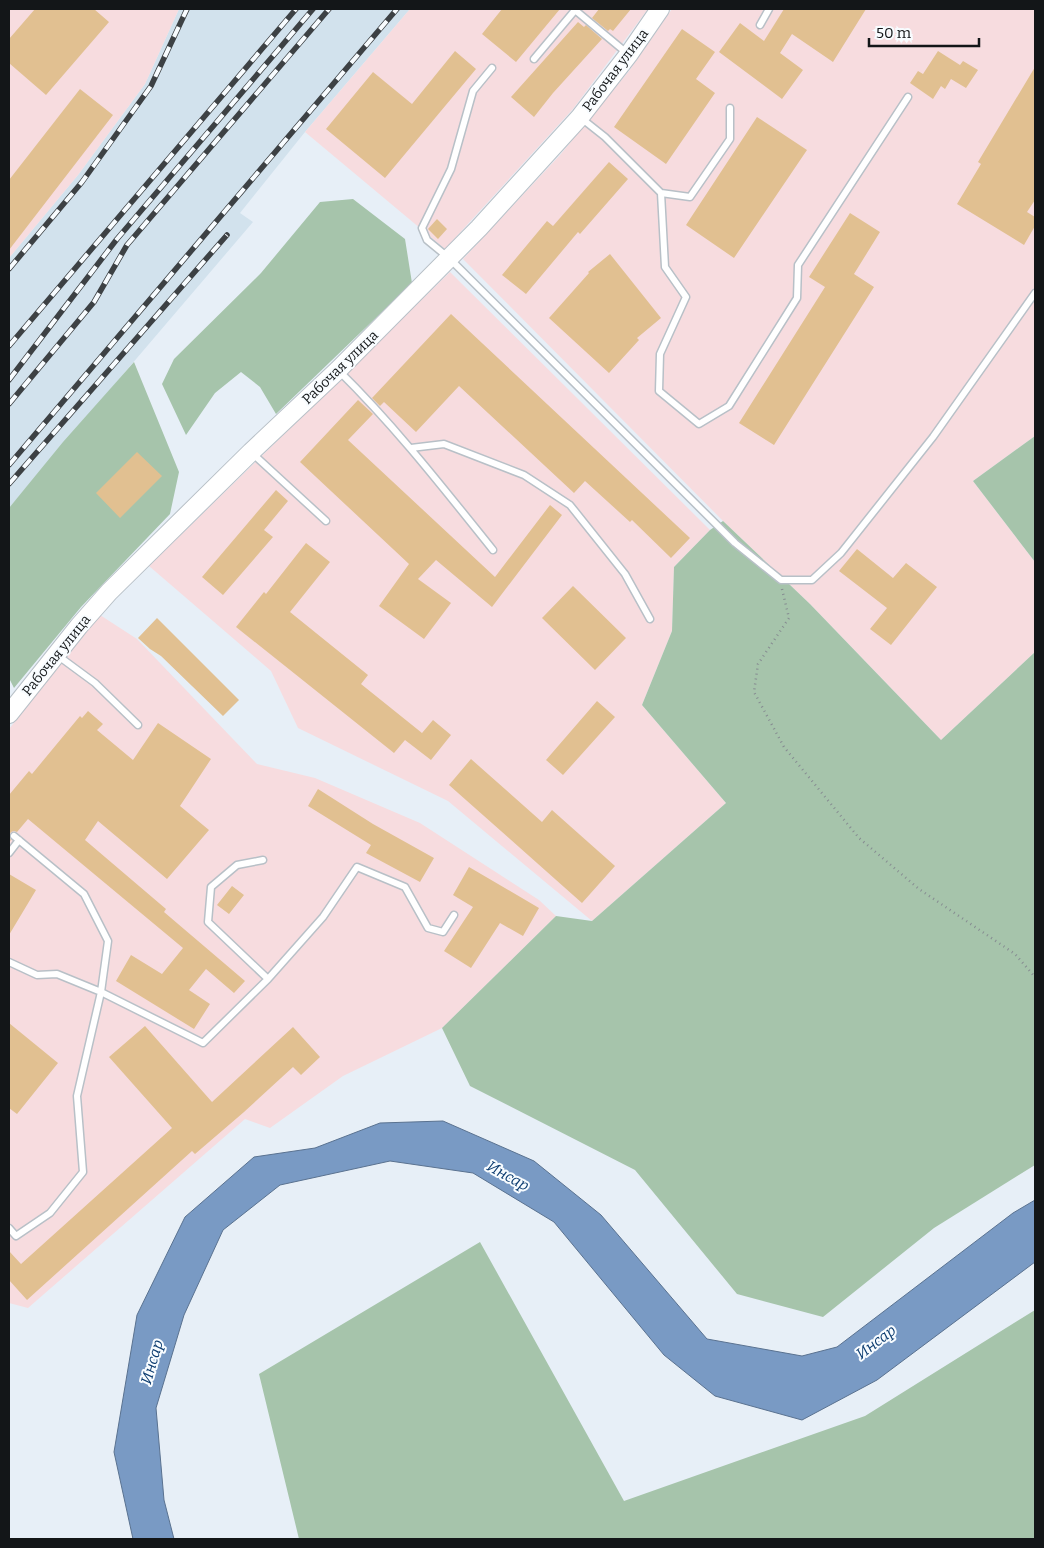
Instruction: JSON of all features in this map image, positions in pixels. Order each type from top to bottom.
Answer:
[{"type":"street","name":"Рабочая улица","points":[[9,714],[56,654],[109,592],[338,370],[479,228],[580,117],[629,54],[660,9]]},
{"type":"lane","points":[[534,59],[575,9],[629,54]]},
{"type":"lane","points":[[760,25],[769,9]]},
{"type":"lane","points":[[492,68],[473,91],[451,169],[422,228],[427,240],[449,258],[735,543],[780,580],[812,580],[841,553],[932,436],[1035,293]]},
{"type":"lane","points":[[661,193],[665,267],[686,298],[660,354],[659,391],[699,424],[729,406],[797,298],[798,265],[908,97]]},
{"type":"lane","points":[[580,117],[605,137],[661,193],[690,197],[730,139],[730,108]]},
{"type":"lane","points":[[338,370],[370,401],[411,448],[493,550]]},
{"type":"lane","points":[[411,448],[444,444],[524,475],[570,505],[625,574],[650,619]]},
{"type":"lane","points":[[252,452],[326,521]]},
{"type":"lane","points":[[56,654],[95,683],[138,725]]},
{"type":"lane","points":[[9,853],[16,838],[84,894],[108,941],[101,992],[77,1096],[83,1172],[50,1213],[16,1236],[9,1228]]},
{"type":"lane","points":[[263,860],[237,865],[211,887],[208,922],[268,979]]},
{"type":"lane","points":[[9,962],[37,975],[57,974],[101,992],[203,1043],[268,979],[323,917],[357,867],[405,887],[428,928],[443,932],[454,915]]},
{"type":"path","points":[[780,580],[789,618],[758,664],[754,692],[784,747],[859,838],[919,889],[1015,954],[1035,977]]},
{"type":"shaded area","points":[[9,9],[179,9],[145,84],[78,175],[9,258]]},
{"type":"shaded area","points":[[179,9],[410,9],[305,132],[240,213],[253,222],[9,508],[9,258],[78,175],[145,84]]},
{"type":"shaded area","points":[[410,9],[648,9],[573,109],[445,249],[305,132]]},
{"type":"shaded area","points":[[672,9],[1035,9],[1035,436],[973,481],[1035,562],[1035,652],[941,740],[810,604],[723,521],[463,259],[560,155],[629,71]]},
{"type":"shaded area","points":[[450,272],[710,530],[674,567],[672,631],[642,705],[726,803],[592,921],[448,801],[298,728],[271,671],[149,566]]},
{"type":"shaded area","points":[[100,615],[137,639],[257,764],[315,778],[420,823],[539,900],[556,916],[442,1028],[343,1076],[270,1128],[245,1119],[28,1308],[9,1303],[9,729]]},
{"type":"green space","points":[[353,199],[405,239],[412,283],[276,414],[260,387],[241,372],[215,393],[186,435],[162,384],[174,359],[261,273],[320,202]]},
{"type":"green space","points":[[134,362],[179,472],[170,514],[81,607],[14,688],[9,678],[9,508],[63,442]]},
{"type":"green space","points":[[1035,436],[1035,562],[973,481]]},
{"type":"green space","points":[[723,521],[810,604],[941,740],[1035,652],[1035,1165],[934,1228],[823,1317],[737,1294],[635,1170],[470,1086],[442,1028],[556,916],[592,921],[726,803],[642,705],[672,631],[674,567],[710,530]]},
{"type":"green space","points":[[480,1242],[624,1501],[865,1416],[1035,1310],[1035,1539],[299,1539],[259,1374]]},
{"type":"water","name":"Инсар","points":[[443,1121],[534,1161],[601,1215],[707,1339],[802,1356],[837,1347],[1013,1213],[1035,1200],[1035,1262],[877,1380],[802,1420],[715,1396],[664,1355],[554,1222],[473,1173],[390,1161],[280,1185],[223,1230],[184,1315],[156,1408],[164,1500],[174,1539],[133,1539],[114,1452],[137,1315],[185,1217],[254,1157],[315,1148],[380,1123]]},
{"type":"building","points":[[35,9],[94,9],[109,22],[46,95],[9,63],[9,39]]},
{"type":"building","points":[[502,9],[560,9],[516,62],[482,34]]},
{"type":"building","points":[[599,9],[631,9],[613,31],[610,29],[608,31],[592,18]]},
{"type":"building","points":[[784,9],[866,9],[833,62],[792,34],[780,53],[803,70],[782,99],[719,52],[740,23],[764,41]]},
{"type":"building","points":[[578,22],[584,27],[586,25],[602,39],[534,117],[511,97]]},
{"type":"building","points":[[682,29],[715,52],[696,79],[715,93],[666,164],[614,127]]},
{"type":"building","points":[[455,51],[476,69],[385,178],[326,129],[373,72],[412,104]]},
{"type":"building","points":[[938,51],[960,65],[963,61],[978,70],[966,88],[951,79],[945,89],[941,86],[933,99],[910,83],[918,71],[923,74]]},
{"type":"building","points":[[1035,67],[1035,200],[1027,212],[1035,217],[1035,226],[1024,245],[957,204],[981,164],[978,162]]},
{"type":"building","points":[[80,89],[113,115],[9,250],[9,180]]},
{"type":"building","points":[[757,117],[807,150],[734,258],[686,225]]},
{"type":"building","points":[[609,162],[628,179],[580,234],[578,232],[526,294],[502,275],[547,221],[553,226]]},
{"type":"building","points":[[850,213],[880,232],[854,274],[874,287],[774,445],[739,423],[825,287],[809,277]]},
{"type":"building","points":[[437,219],[447,229],[438,239],[428,229]]},
{"type":"building","points":[[610,254],[661,318],[637,338],[639,340],[609,373],[549,318],[588,272]]},
{"type":"building","points":[[451,314],[690,538],[671,558],[632,520],[630,522],[585,481],[574,493],[459,386],[416,432],[384,402],[380,406],[372,398]]},
{"type":"building","points":[[358,400],[373,414],[348,440],[495,577],[550,505],[562,515],[492,607],[436,560],[418,579],[451,603],[424,639],[379,606],[409,564],[300,462]]},
{"type":"building","points":[[137,452],[162,476],[120,518],[96,493]]},
{"type":"building","points":[[276,490],[288,501],[264,530],[273,537],[223,595],[202,577]]},
{"type":"building","points":[[306,543],[330,562],[290,612],[368,675],[361,684],[422,733],[433,720],[451,735],[431,760],[405,740],[394,753],[236,627],[264,592],[266,594]]},
{"type":"building","points":[[857,549],[893,578],[906,563],[937,587],[891,645],[870,629],[887,608],[839,571]]},
{"type":"building","points":[[573,586],[626,638],[595,670],[542,618]]},
{"type":"building","points":[[157,618],[239,700],[223,716],[161,656],[138,638]]},
{"type":"building","points":[[597,701],[615,717],[563,775],[546,760]]},
{"type":"building","points":[[88,711],[103,724],[97,730],[133,760],[158,723],[211,759],[180,806],[209,830],[167,879],[98,821],[85,840],[166,909],[164,912],[245,981],[234,993],[206,969],[189,990],[210,1004],[194,1029],[116,981],[131,955],[162,974],[183,948],[28,819],[17,832],[11,832],[9,836],[9,795],[29,771],[32,774],[80,716],[82,718]]},
{"type":"building","points":[[471,759],[542,822],[552,810],[615,866],[582,903],[449,785]]},
{"type":"building","points":[[318,789],[373,824],[434,858],[420,882],[366,853],[371,845],[308,806]]},
{"type":"building","points":[[469,867],[539,908],[523,936],[500,923],[471,968],[444,951],[473,907],[453,895]]},
{"type":"building","points":[[9,874],[36,890],[9,935]]},
{"type":"building","points":[[232,886],[244,895],[229,914],[217,905]]},
{"type":"building","points":[[9,1023],[58,1063],[17,1114],[9,1108]]},
{"type":"building","points":[[145,1026],[212,1102],[293,1027],[320,1057],[301,1075],[293,1067],[195,1154],[192,1151],[27,1300],[9,1280],[9,1251],[21,1264],[172,1128],[109,1057]]},
{"type":"railway","points":[[9,269],[82,182],[151,86],[187,9]]},
{"type":"railway","points":[[9,346],[296,9]]},
{"type":"railway","points":[[9,380],[117,239],[313,9]]},
{"type":"railway","points":[[9,404],[94,302],[127,245],[329,9]]},
{"type":"railway","points":[[9,465],[397,9]]},
{"type":"railway","points":[[9,484],[227,235]]}]
